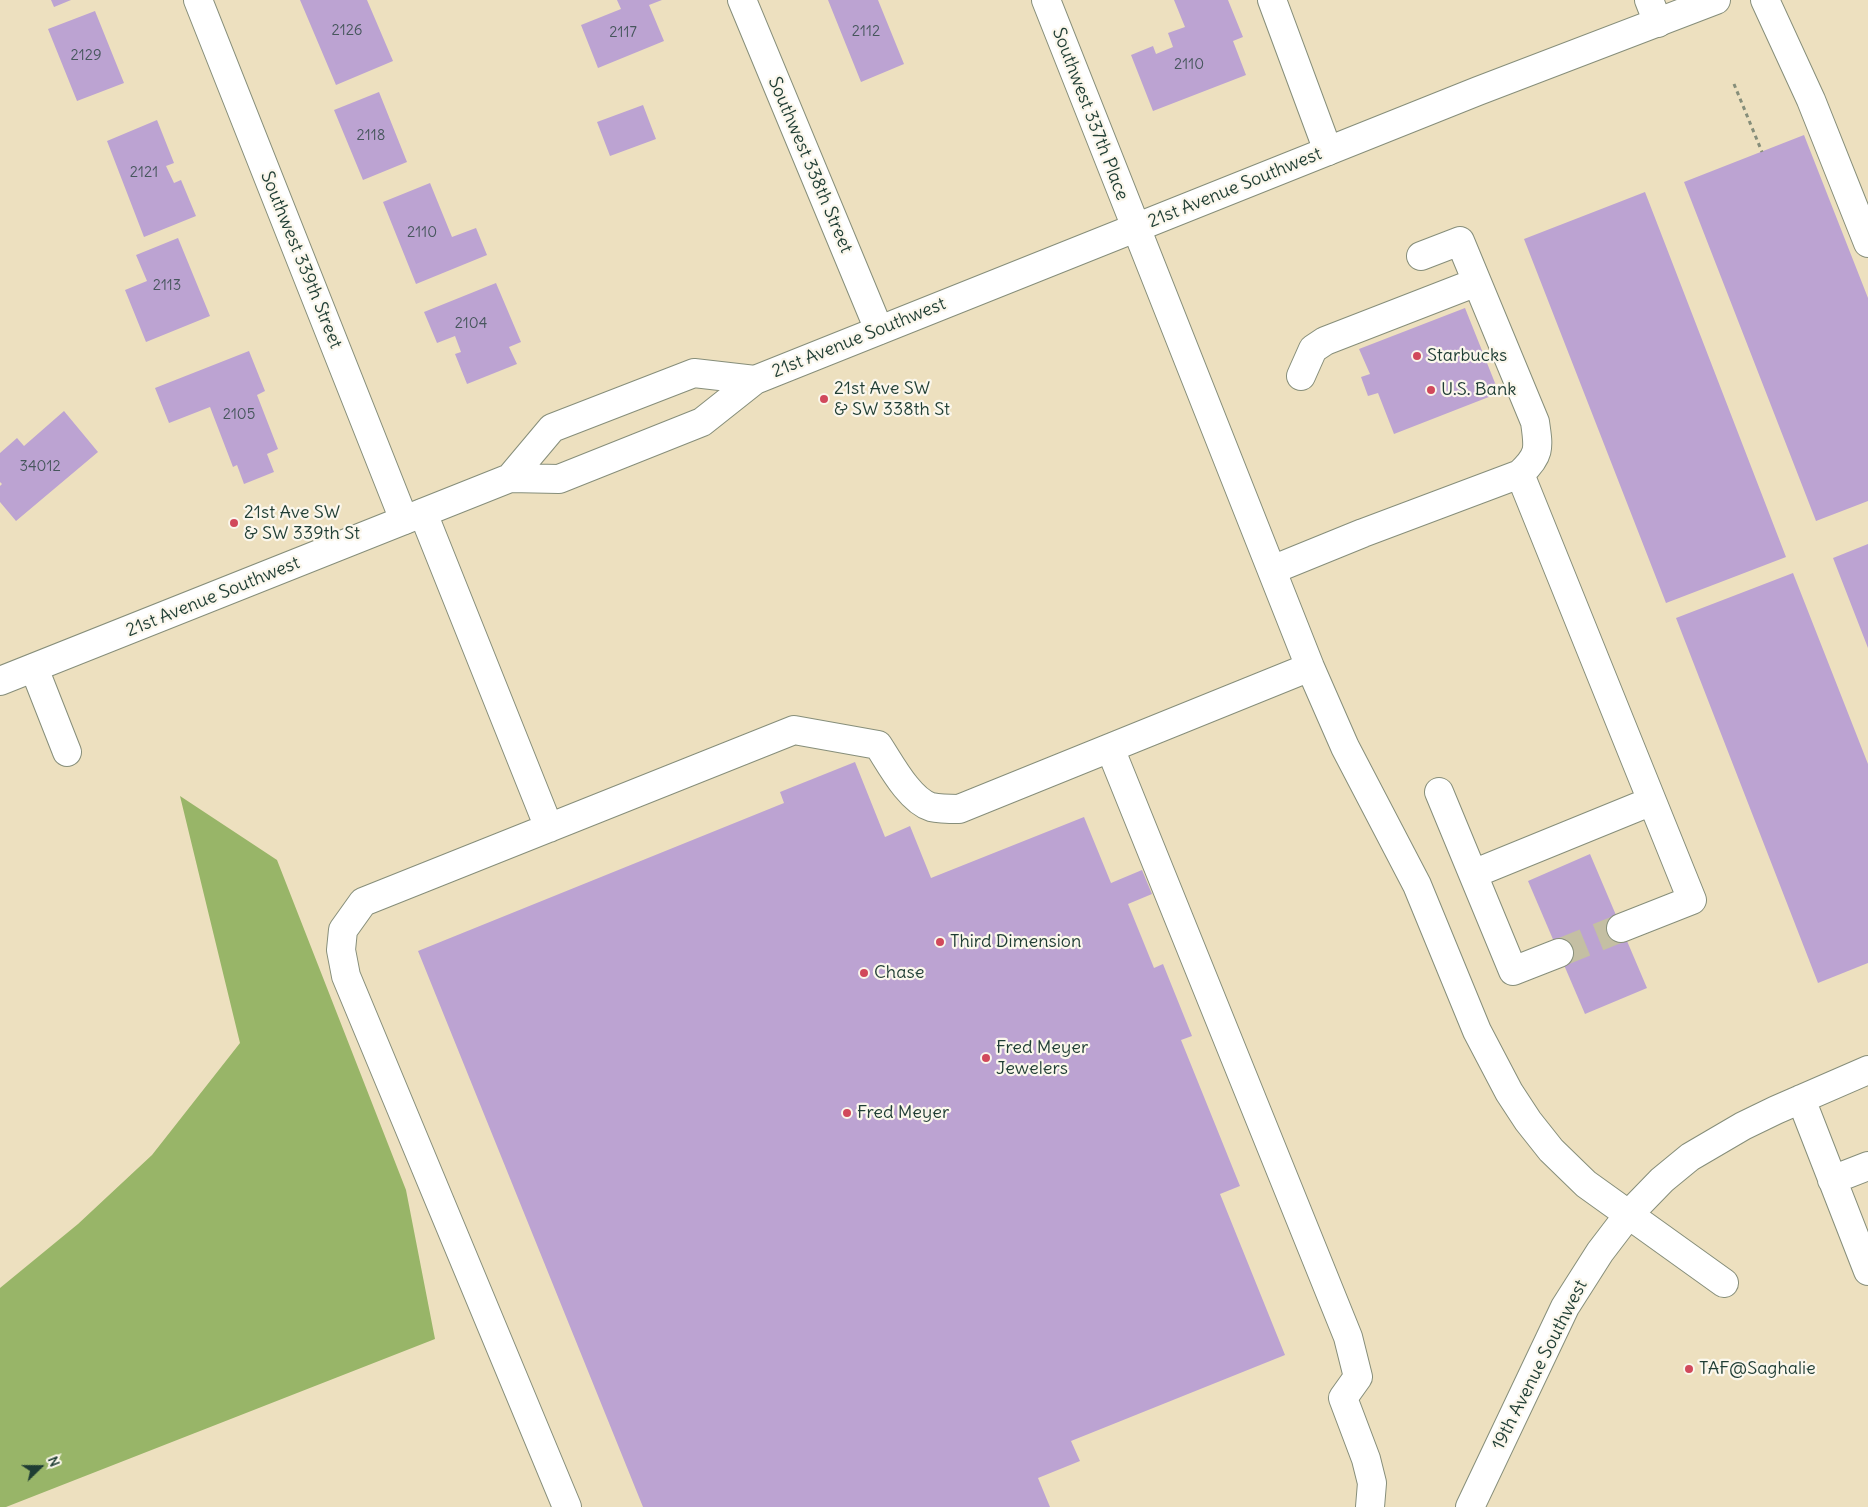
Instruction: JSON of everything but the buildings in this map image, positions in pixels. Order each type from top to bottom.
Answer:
[{"type":"main road","name":"Southwest 339th Street","points":[[198,0],[413,516],[549,828]]},
{"type":"main road","name":"Southwest 338th Street","points":[[742,0],[879,330]]},
{"type":"main road","name":"Southwest 337th Place","points":[[1046,0],[1310,667],[1345,747],[1417,885],[1477,1031],[1509,1092],[1539,1136],[1562,1162],[1586,1184],[1724,1283]]},
{"type":"main road","points":[[1272,0],[1328,151]]},
{"type":"main road","name":"21st Avenue Southwest","points":[[0,682],[510,478],[559,479],[702,422],[755,380],[1478,91],[1654,12],[1716,0]]},
{"type":"main road","points":[[1765,0],[1811,100],[1866,232]]},
{"type":"main road","points":[[1272,570],[1520,474],[1532,463],[1539,446],[1535,422],[1460,241],[1421,256]]},
{"type":"main road","points":[[1301,376],[1313,349],[1324,341],[1477,282]]},
{"type":"main road","name":"21st Avenue Southwest","points":[[510,478],[552,428],[694,373],[755,380]]},
{"type":"main road","points":[[1520,474],[1692,900],[1622,928]]},
{"type":"main road","points":[[567,1507],[346,976],[341,950],[343,930],[363,902],[794,730],[878,745],[894,773],[906,787],[930,806],[943,809],[959,809],[1310,667]]},
{"type":"main road","points":[[34,668],[68,752]]},
{"type":"main road","points":[[1110,748],[1348,1338],[1358,1377],[1344,1398],[1366,1459],[1372,1484],[1370,1507]]},
{"type":"main road","points":[[1439,792],[1513,971],[1559,953]]},
{"type":"main road","points":[[1473,874],[1652,801]]},
{"type":"main road","name":"19th Avenue Southwest","points":[[1470,1507],[1565,1307],[1600,1252],[1629,1214],[1662,1180],[1690,1157],[1743,1126],[1868,1070]]},
{"type":"main road","points":[[1801,1099],[1868,1271]]},
{"type":"main road","points":[[1832,1180],[1868,1166]]},
{"type":"path","points":[[1734,84],[1762,152]]},
{"type":"green space","points":[[180,796],[277,860],[406,1190],[435,1339],[6,1507],[0,1507],[0,1288],[78,1224],[152,1155],[240,1043]]},
{"type":"tunnel","points":[[1559,953],[1621,928]]},
{"type":"place","name":"Starbucks","points":[[1417,356]]},
{"type":"place","name":"U.S. Bank","points":[[1431,390]]},
{"type":"place","name":"21st Ave SW & SW 338th St","points":[[824,399]]},
{"type":"place","name":"21st Ave SW & SW 339th St","points":[[234,523]]},
{"type":"place","name":"Third Dimension","points":[[940,942]]},
{"type":"place","name":"Chase","points":[[864,973]]},
{"type":"place","name":"Fred Meyer Jewelers","points":[[986,1058]]},
{"type":"place","name":"Fred Meyer","points":[[847,1113]]},
{"type":"place","name":"TAF@Saghalie","points":[[1689,1369]]}]
